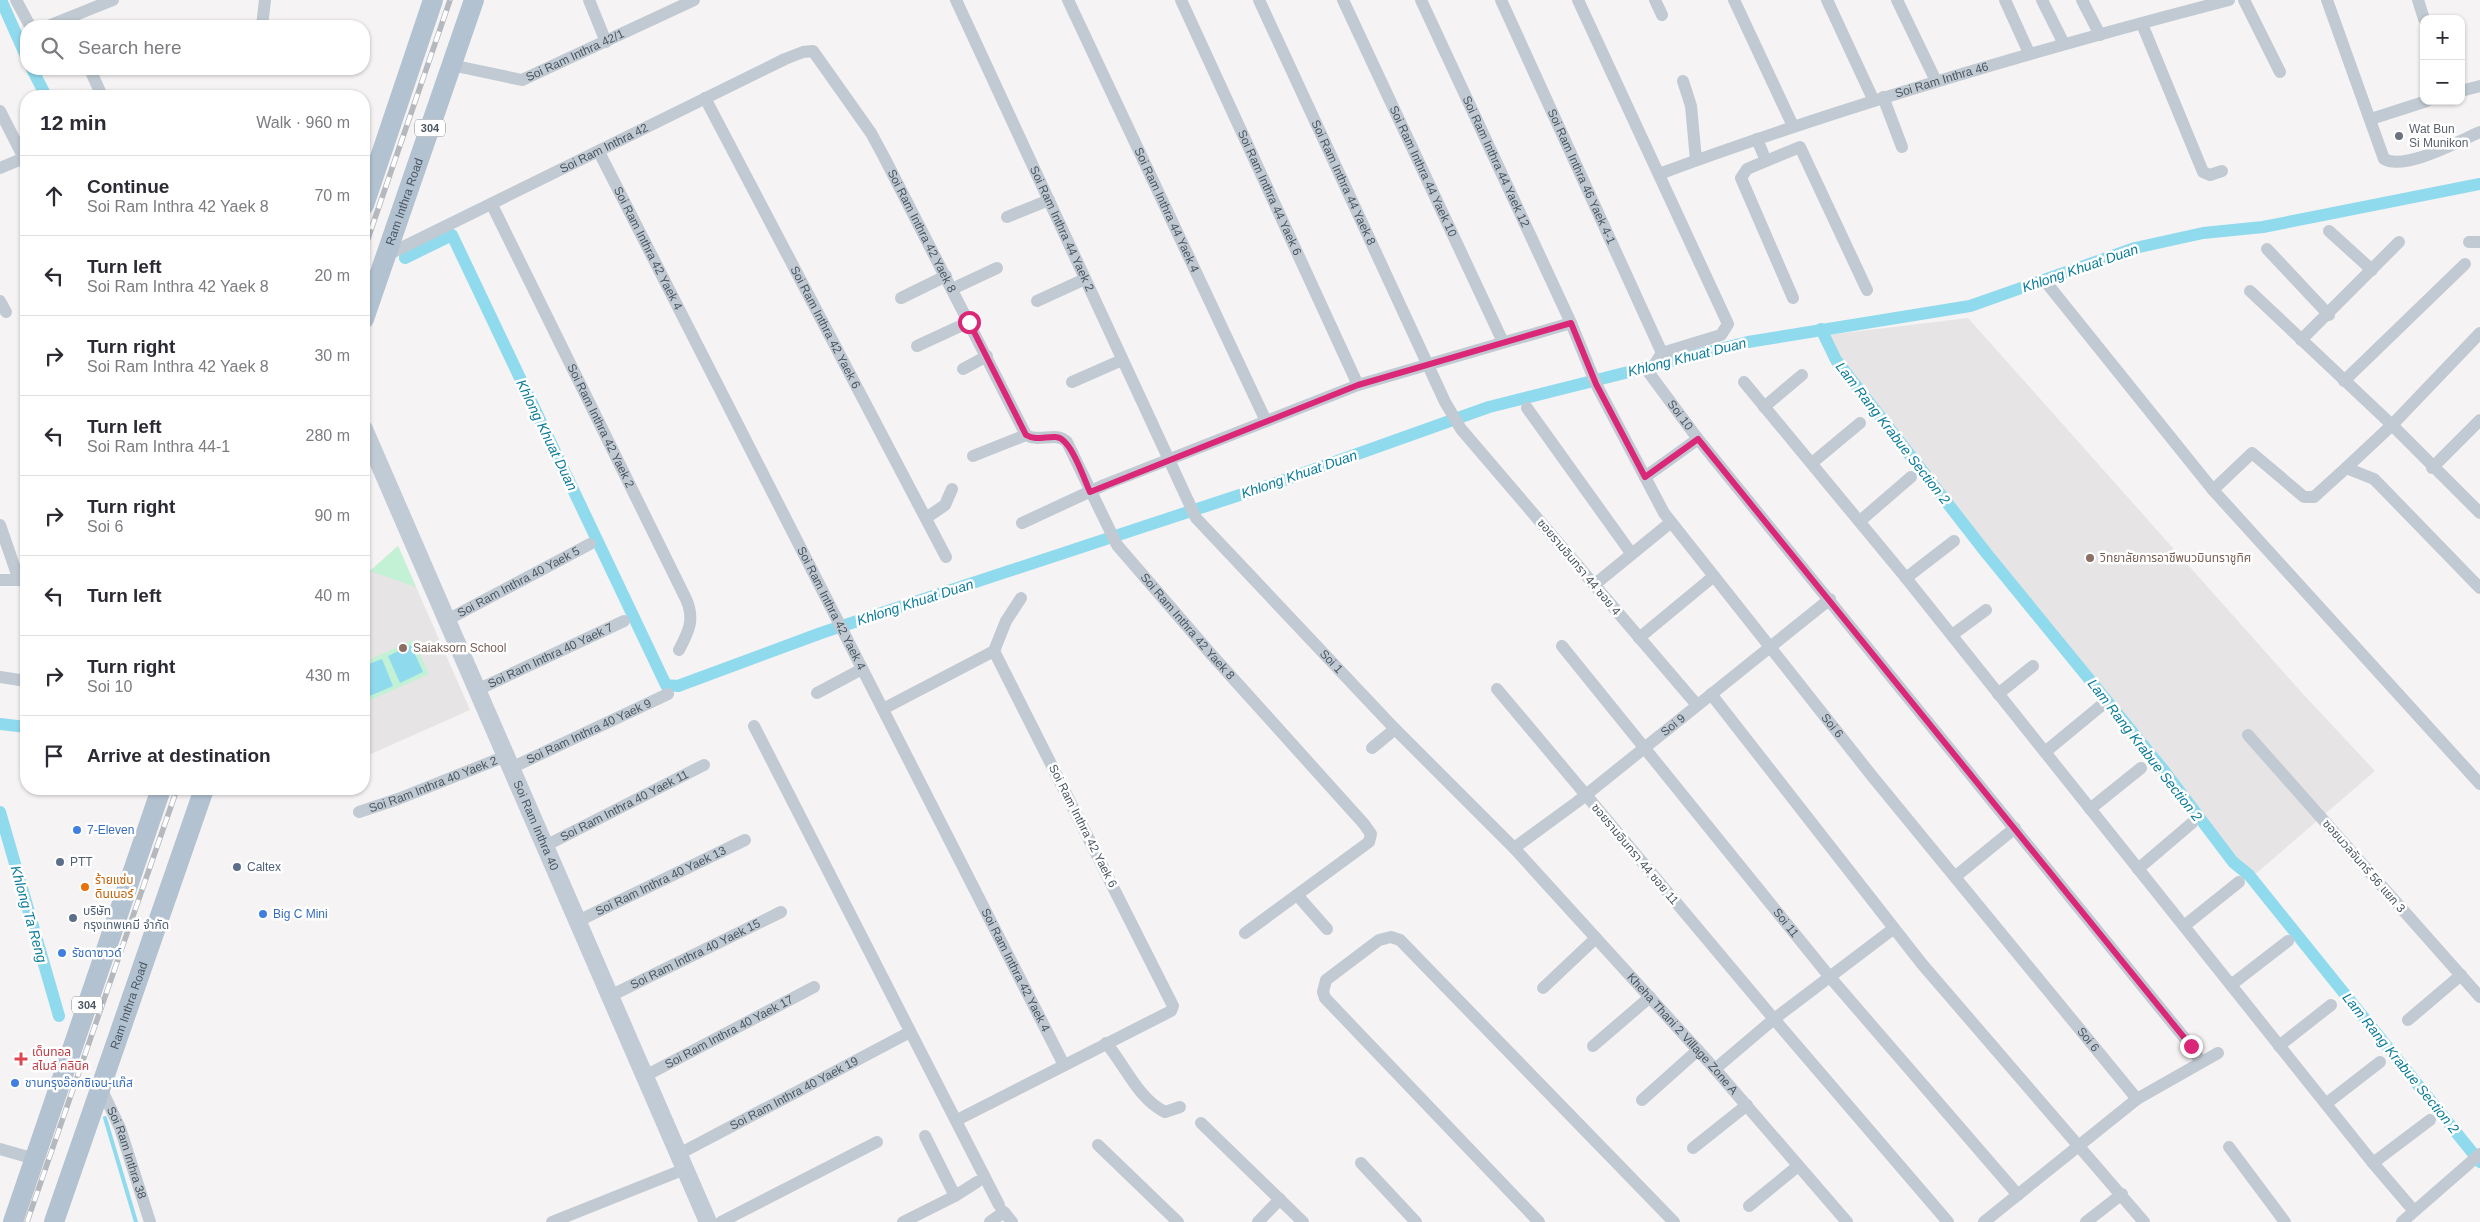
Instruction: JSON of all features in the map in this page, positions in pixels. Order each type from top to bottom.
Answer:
[{"type":"main road","points":[[370,187],[433,0]]},
{"type":"main road","name":"Ram Inthra Road","points":[[370,301],[474,0]]},
{"type":"main road","name":"304","points":[[13,1222],[159,795]]},
{"type":"main road","name":"Ram Inthra Road","points":[[54,1222],[202,795]]},
{"type":"street","points":[[16,0],[27,20]]},
{"type":"street","points":[[59,20],[88,5],[112,0]]},
{"type":"street","points":[[263,20],[265,0]]},
{"type":"street","points":[[589,0],[606,42]]},
{"type":"street","name":"Soi Ram Inthra 42/1","points":[[451,65],[522,80],[606,42],[668,6],[694,0]]},
{"type":"street","name":"Soi Ram Inthra 44 Yaek 2","points":[[956,0],[1168,460]]},
{"type":"street","name":"Soi Ram Inthra 44 Yaek 4","points":[[1068,0],[1266,421]]},
{"type":"street","name":"Soi Ram Inthra 44 Yaek 6","points":[[1181,0],[1358,385]]},
{"type":"street","name":"Soi Ram Inthra 44 Yaek 8","points":[[1259,0],[1445,402]]},
{"type":"street","name":"Soi Ram Inthra 44 Yaek 10","points":[[1343,0],[1503,342]]},
{"type":"street","name":"Soi Ram Inthra 44 Yaek 12","points":[[1421,0],[1571,323]]},
{"type":"street","name":"Soi Ram Inthra 46 Yaek 4-1","points":[[1501,0],[1662,353]]},
{"type":"street","points":[[1578,0],[1727,321],[1727,328],[1721,335],[1662,353]]},
{"type":"street","points":[[1655,0],[1662,15]]},
{"type":"street","points":[[1734,0],[1793,126]]},
{"type":"street","points":[[1827,0],[1902,147]]},
{"type":"street","points":[[1897,0],[1936,81]]},
{"type":"street","points":[[2005,0],[2029,53]]},
{"type":"street","points":[[2042,0],[2064,44]]},
{"type":"street","points":[[2082,0],[2100,35]]},
{"type":"street","name":"Soi Ram Inthra 46","points":[[1659,174],[1878,98],[2029,53],[2142,24],[2191,5],[2229,0]]},
{"type":"street","points":[[2244,0],[2280,72]]},
{"type":"street","points":[[2327,0],[2371,118],[2384,159],[2390,162],[2402,162],[2433,152],[2480,132]]},
{"type":"street","points":[[2418,0],[2423,15]]},
{"type":"street","points":[[2142,24],[2203,172],[2210,176],[2222,171]]},
{"type":"street","name":"Soi Ram Inthra 42","points":[[385,256],[802,52],[814,51],[821,60]]},
{"type":"street","name":"Soi Ram Inthra 42 Yaek 8","points":[[821,60],[871,133],[1026,435]]},
{"type":"street","points":[[92,75],[99,90]]},
{"type":"street","points":[[1684,81],[1691,106],[1696,160]]},
{"type":"street","points":[[2465,90],[2480,86]]},
{"type":"street","name":"Soi Ram Inthra 42 Yaek 6","points":[[705,98],[946,557]]},
{"type":"street","points":[[2371,118],[2420,103]]},
{"type":"street","points":[[0,111],[20,150]]},
{"type":"street","points":[[1757,139],[1766,161]]},
{"type":"street","points":[[1793,298],[1741,178],[1747,170],[1800,147],[1867,290]]},
{"type":"street","name":"Soi Ram Inthra 42 Yaek 4","points":[[599,152],[1064,1065]]},
{"type":"street","points":[[0,168],[20,162]]},
{"type":"street","points":[[1007,217],[1048,200]]},
{"type":"street","name":"Soi Ram Inthra 42 Yaek 2","points":[[492,205],[686,599],[691,618],[689,631],[679,650]]},
{"type":"street","points":[[2329,231],[2372,270]]},
{"type":"street","points":[[2301,340],[2329,315],[2399,242]]},
{"type":"street","points":[[2267,249],[2329,315]]},
{"type":"street","points":[[2344,381],[2464,264]]},
{"type":"street","points":[[952,288],[997,268]]},
{"type":"street","points":[[901,298],[946,276]]},
{"type":"street","points":[[1038,301],[1085,279]]},
{"type":"street","points":[[2045,281],[2214,490],[2480,784]]},
{"type":"street","points":[[2250,291],[2392,425],[2432,468],[2478,509]]},
{"type":"street","points":[[917,346],[969,322]]},
{"type":"street","points":[[1022,524],[1090,492],[1358,385],[1571,323]]},
{"type":"street","name":"Soi 6","points":[[1571,323],[1594,379],[1670,523],[1872,776],[1956,876],[2137,1099]]},
{"type":"street","points":[[2214,490],[2252,453],[2304,497],[2314,497],[2392,425],[2480,333]]},
{"type":"street","name":"Soi 10","points":[[1662,353],[1649,374],[1698,439],[2015,828],[2191,1046],[2201,1062]]},
{"type":"street","points":[[962,369],[987,356]]},
{"type":"street","points":[[1072,382],[1122,360]]},
{"type":"street","points":[[1764,407],[1802,375]]},
{"type":"street","points":[[1744,382],[1860,521],[2279,1046],[2414,1211]]},
{"type":"street","name":"ซอยรามอินทรา 44 ซอย 4","points":[[1445,402],[1461,429],[1697,705]]},
{"type":"street","points":[[1527,408],[1631,553]]},
{"type":"street","points":[[2432,468],[2480,420]]},
{"type":"street","points":[[1812,464],[1860,423]]},
{"type":"street","name":"Soi Ram Inthra 42 Yaek 8","points":[[973,456],[1026,435],[1034,438],[1057,437],[1063,439],[1071,450],[1107,529],[1117,545],[1211,654],[1364,824],[1371,834],[1369,842],[1297,895]]},
{"type":"street","points":[[1645,477],[1698,439]]},
{"type":"street","name":"Soi Ram Inthra 40","points":[[370,443],[708,1222]]},
{"type":"street","name":"Soi 1","points":[[1168,460],[1196,518],[1395,729],[1514,848]]},
{"type":"street","points":[[2346,468],[2374,479],[2480,588]]},
{"type":"street","points":[[1860,521],[1911,477]]},
{"type":"street","points":[[926,518],[945,504],[952,488]]},
{"type":"street","points":[[1594,585],[1670,523]]},
{"type":"street","points":[[0,525],[20,573]]},
{"type":"street","points":[[1906,578],[1954,540]]},
{"type":"street","name":"Soi Ram Inthra 40 Yaek 5","points":[[447,620],[590,544]]},
{"type":"street","points":[[1639,638],[1714,576]]},
{"type":"street","points":[[0,580],[20,580]]},
{"type":"street","points":[[883,709],[994,651],[1006,621],[1021,598]]},
{"type":"street","name":"Soi 9","points":[[1514,848],[1586,795],[1830,599]]},
{"type":"street","points":[[1952,635],[1986,610]]},
{"type":"street","name":"Soi Ram Inthra 40 Yaek 7","points":[[477,690],[624,621]]},
{"type":"street","name":"Soi 11","points":[[1562,646],[1829,976],[2018,1195]]},
{"type":"street","name":"Soi Ram Inthra 42 Yaek 6","points":[[994,651],[1172,1000],[1173,1006],[1171,1011],[1106,1043]]},
{"type":"street","points":[[1998,694],[2033,666]]},
{"type":"street","points":[[817,693],[862,668]]},
{"type":"street","points":[[0,678],[20,680]]},
{"type":"street","name":"ซอยรามอินทรา 44 ซอย 11","points":[[1497,689],[1774,1019],[1948,1222]]},
{"type":"street","name":"Soi Ram Inthra 40 Yaek 9","points":[[508,762],[668,694]]},
{"type":"street","points":[[1711,694],[1893,929],[2081,1146],[2144,1222]]},
{"type":"street","points":[[2044,752],[2102,706]]},
{"type":"street","points":[[754,726],[999,1205]]},
{"type":"street","points":[[1372,748],[1395,729]]},
{"type":"street","name":"ซอยนวลจันทร์ 56 แยก 3","points":[[2248,735],[2480,997]]},
{"type":"street","name":"Soi Ram Inthra 40 Yaek 2","points":[[359,812],[508,762]]},
{"type":"street","name":"Soi Ram Inthra 40 Yaek 11","points":[[545,846],[704,765]]},
{"type":"street","points":[[2090,809],[2140,768]]},
{"type":"street","points":[[2138,869],[2192,823]]},
{"type":"street","points":[[1956,876],[2015,828]]},
{"type":"street","name":"Soi Ram Inthra 40 Yaek 13","points":[[578,921],[745,840]]},
{"type":"street","name":"Kheha Thani 2 Village Zone A","points":[[1514,848],[1715,1069],[1847,1222]]},
{"type":"street","points":[[2184,926],[2239,882]]},
{"type":"street","points":[[1245,933],[1297,895],[1327,929]]},
{"type":"street","name":"Soi Ram Inthra 40 Yaek 15","points":[[610,996],[781,912]]},
{"type":"street","points":[[1715,1069],[1774,1019],[1893,929]]},
{"type":"street","points":[[1539,1222],[1325,998],[1323,992],[1326,980],[1380,940],[1391,937],[1400,940],[1674,1222]]},
{"type":"street","points":[[1543,988],[1596,938]]},
{"type":"street","points":[[2231,985],[2288,941]]},
{"type":"street","points":[[2408,1020],[2461,975]]},
{"type":"street","name":"Soi Ram Inthra 40 Yaek 17","points":[[645,1076],[814,987]]},
{"type":"street","points":[[1592,1046],[1650,998]]},
{"type":"street","points":[[2279,1046],[2331,1006]]},
{"type":"street","name":"Soi Ram Inthra 40 Yaek 19","points":[[552,1222],[682,1161],[910,1032]]},
{"type":"street","points":[[957,1120],[1106,1043],[1119,1058],[1140,1091],[1160,1110],[1165,1112],[1180,1107]]},
{"type":"street","points":[[1642,1100],[1698,1050]]},
{"type":"street","points":[[1984,1222],[2081,1146],[2137,1099],[2218,1053]]},
{"type":"street","points":[[2327,1103],[2380,1062]]},
{"type":"street","name":"Soi Ram Inthra 38","points":[[100,1086],[120,1128],[150,1222]]},
{"type":"street","points":[[1693,1148],[1746,1105]]},
{"type":"street","points":[[2373,1163],[2430,1120]]},
{"type":"street","points":[[1201,1123],[1303,1222]]},
{"type":"street","points":[[925,1136],[955,1196]]},
{"type":"street","points":[[721,1222],[877,1142]]},
{"type":"street","points":[[1098,1145],[1178,1222]]},
{"type":"street","points":[[2229,1147],[2284,1222]]},
{"type":"street","points":[[0,1149],[34,1159]]},
{"type":"street","points":[[2402,1222],[2477,1156]]},
{"type":"street","points":[[1361,1163],[1416,1222]]},
{"type":"street","points":[[1749,1206],[1798,1166]]},
{"type":"street","points":[[903,1222],[955,1196],[977,1182]]},
{"type":"street","points":[[2086,1222],[2122,1194]]},
{"type":"street","points":[[1258,1222],[1280,1199]]},
{"type":"street","points":[[990,1222],[1004,1212],[1012,1222]]},
{"type":"shaded area","name":"วิทยาลัยการอาชีพนวมินทราชูทิศ","points":[[1968,318],[2303,694],[2375,771],[2253,876],[2237,859],[1960,515],[1843,363],[1828,335]]},
{"type":"shaded area","name":"Saiaksorn School","points":[[398,546],[470,710],[370,754],[370,571]]},
{"type":"green space","points":[[398,546],[416,587],[370,571]]},
{"type":"green space","points":[[413,640],[429,674],[370,700],[370,659]]},
{"type":"water","points":[[411,645],[423,672],[400,683],[388,656]]},
{"type":"water","points":[[382,659],[393,686],[370,696],[370,664]]},
{"type":"waterway","name":"Khlong Ta Reng","points":[[1,0],[20,43]]},
{"type":"waterway","name":"Khlong Ta Reng","points":[[35,75],[43,90]]},
{"type":"waterway","name":"Khlong Khuat Duan","points":[[405,258],[452,235],[666,685],[678,686],[821,633],[1276,483],[1489,407],[1748,342],[1970,306],[2135,248],[2203,233],[2263,227],[2480,184]]},
{"type":"waterway","name":"Lam Rang Krabue Section 2","points":[[1821,329],[1836,360],[1987,554],[2165,772],[2233,862],[2249,875],[2480,1162]]},
{"type":"waterway","name":"Khlong Ta Reng","points":[[0,724],[20,726]]},
{"type":"waterway","name":"Khlong Ta Reng","points":[[0,812],[59,1016]]},
{"type":"waterway","name":"Khlong Ta Reng","points":[[105,1118],[136,1222]]},
{"type":"railway","points":[[370,233],[450,0]]},
{"type":"railway","points":[[27,1222],[175,795]]},
{"type":"place","name":"Wat Bun Si Munikon","points":[[2399,136]]},
{"type":"place","name":"วิทยาลัยการอาชีพนวมินทราชูทิศ","points":[[2090,558]]},
{"type":"place","name":"Saiaksorn School","points":[[403,648]]},
{"type":"place","name":"7-Eleven","points":[[77,830]]},
{"type":"place","name":"PTT","points":[[60,862]]},
{"type":"place","name":"Caltex","points":[[237,867]]},
{"type":"place","name":"ร้ายแซ่บ ดินเนอร์","points":[[85,887]]},
{"type":"place","name":"Big C Mini","points":[[263,914]]},
{"type":"place","name":"บริษัท กรุงเทพเคมี จำกัด","points":[[73,918]]},
{"type":"place","name":"รัชดาซาวด์","points":[[62,953]]},
{"type":"place","name":"เด็นทอล สไมล์ คลินิค","points":[[21,1059]]},
{"type":"place","name":"ชานกรุงอ๊อกซิเจน-แก๊ส","points":[[15,1083]]},
{"type":"route","points":[[969,322],[1026,435],[1034,438],[1057,437],[1067,442],[1090,492],[1358,385],[1571,323],[1596,384],[1645,477],[1698,439],[1830,599],[2191,1046]]}]
